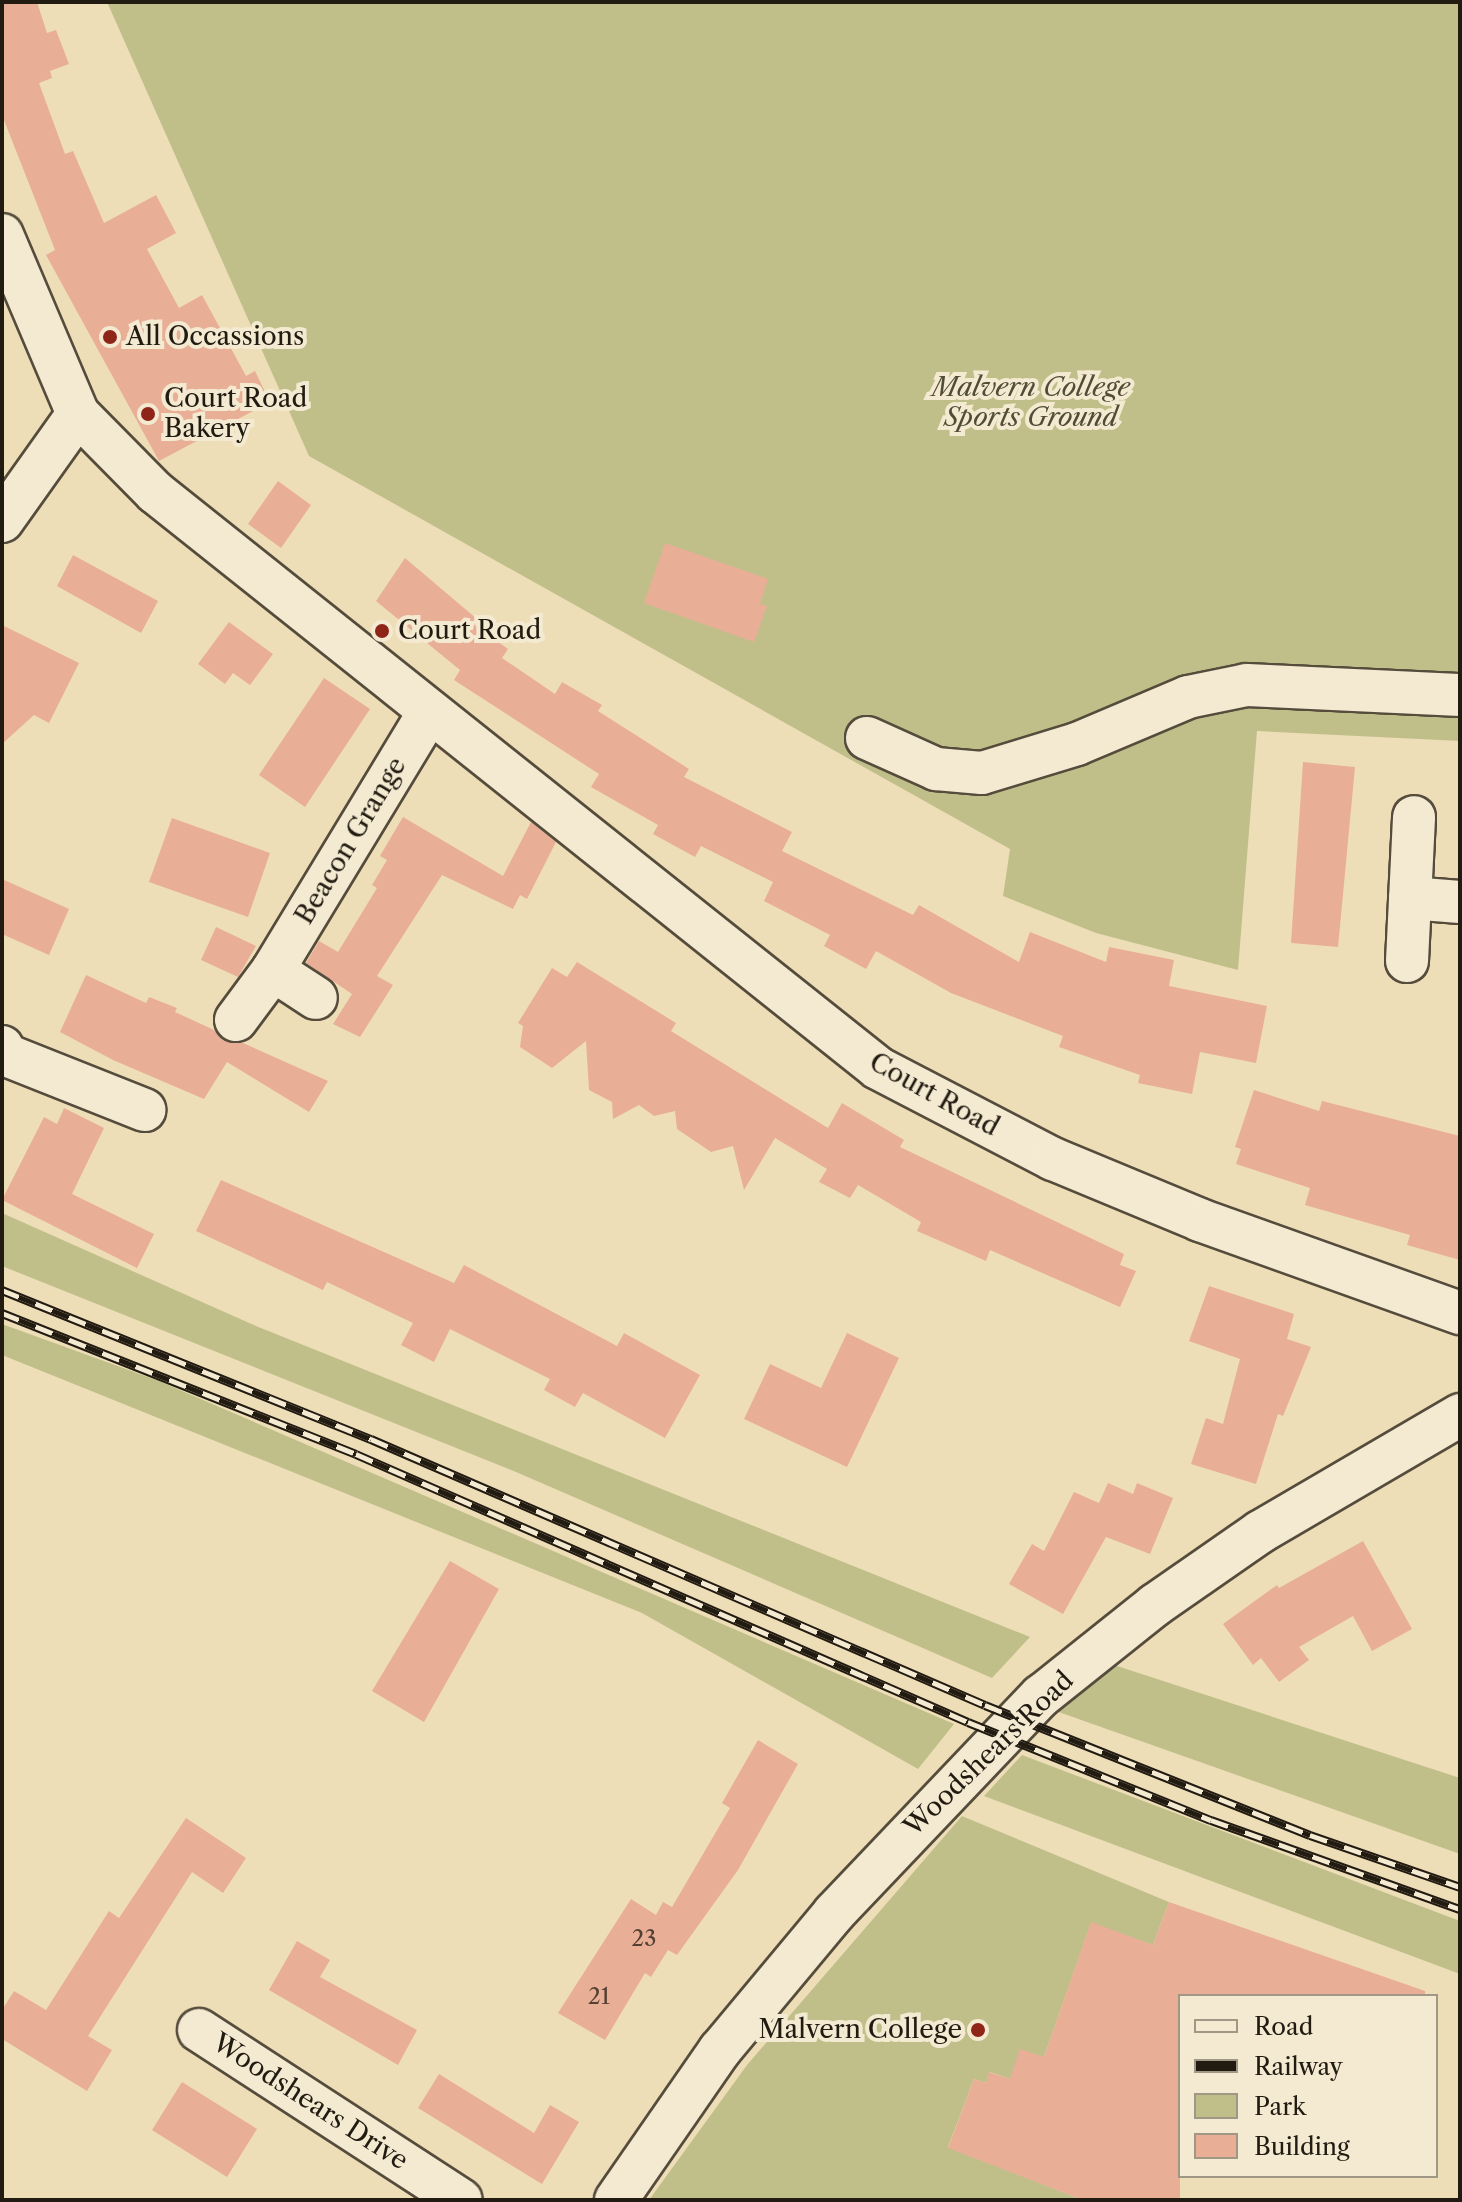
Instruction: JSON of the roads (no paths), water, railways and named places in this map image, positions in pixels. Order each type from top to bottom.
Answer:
[{"type":"street","name":"Court Road","points":[[2,235],[78,414],[155,492],[878,1068],[1053,1159],[1200,1220],[1460,1313]]},
{"type":"street","points":[[2,521],[78,414]]},
{"type":"street","points":[[867,738],[936,769],[982,773],[1077,744],[1188,697],[1247,685],[1460,695]]},
{"type":"street","name":"Beacon Grange","points":[[236,1020],[273,970],[429,712]]},
{"type":"street","points":[[1407,961],[1414,817]]},
{"type":"street","points":[[1410,898],[1460,902]]},
{"type":"street","points":[[273,970],[316,998]]},
{"type":"street","points":[[3,1059],[144,1110]]},
{"type":"street","name":"Woodshears Road","points":[[616,2200],[720,2050],[834,1913],[1041,1696],[1155,1605],[1260,1532],[1460,1415]]},
{"type":"street","name":"Woodshears Drive","points":[[199,2030],[461,2200]]},
{"type":"railway","points":[[2,1290],[371,1439],[985,1705],[1310,1835],[1460,1887]]},
{"type":"railway","points":[[2,1313],[356,1454],[968,1722],[1211,1820],[1460,1909]]},
{"type":"place","name":"All Occassions","points":[[110,337]]},
{"type":"place","name":"Court Road Bakery","points":[[148,414]]},
{"type":"place","name":"Court Road","points":[[382,631]]},
{"type":"place","name":"Malvern College","points":[[978,2030]]},
{"type":"park label","name":"Malvern College Sports Ground","points":[[1031,403]]}]
